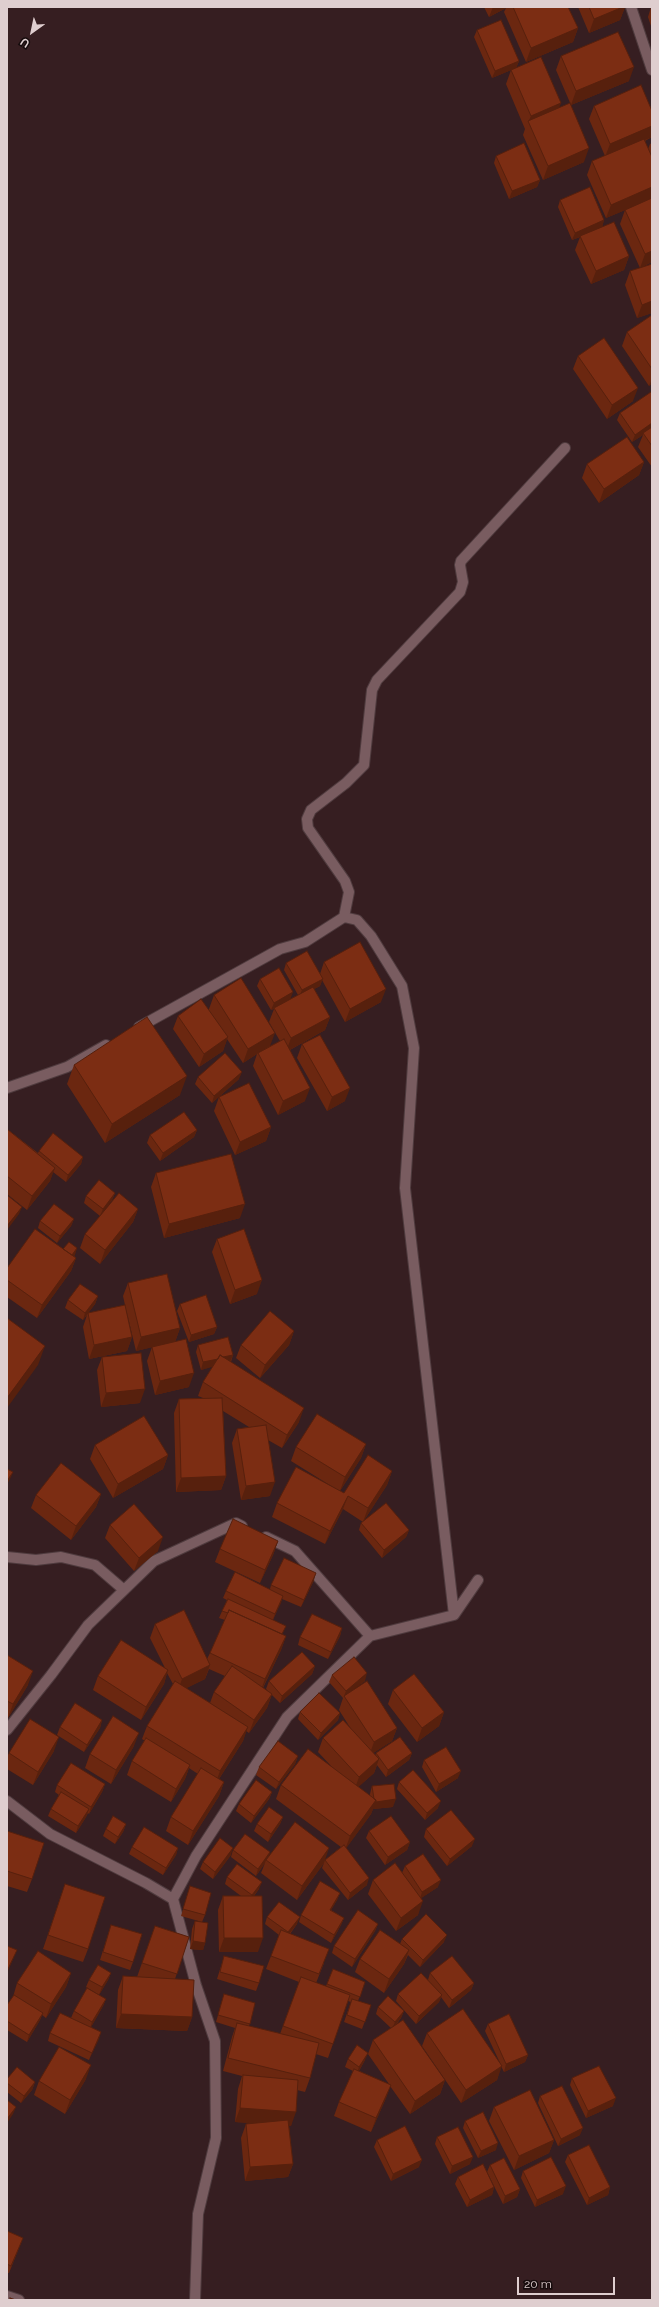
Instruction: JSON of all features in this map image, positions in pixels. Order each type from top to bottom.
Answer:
[{"type":"street","points":[[631,7],[652,70]]},
{"type":"street","points":[[129,1033],[280,949],[305,942],[344,916],[349,892],[345,880],[308,828],[307,819],[311,810],[346,783],[364,765],[372,690],[377,680],[460,592],[463,582],[460,565],[461,561],[565,448]]},
{"type":"street","points":[[344,916],[357,920],[371,936],[402,986],[414,1048],[405,1188],[454,1615]]},
{"type":"street","points":[[7,1088],[67,1067],[115,1040]]},
{"type":"street","points":[[7,1730],[52,1675],[88,1625],[154,1561],[236,1523],[295,1551],[370,1636]]},
{"type":"street","points":[[7,1557],[36,1560],[61,1558],[96,1564],[124,1590]]},
{"type":"street","points":[[195,2300],[198,2214],[216,2138],[215,2041],[196,1986],[173,1899],[196,1856],[287,1717],[370,1636],[454,1615],[478,1580]]},
{"type":"street","points":[[7,1801],[50,1834],[146,1883],[173,1899]]},
{"type":"street","points":[[7,2296],[19,2300]]},
{"type":"building","points":[[513,7],[568,7],[578,28],[531,48]]},
{"type":"building","points":[[589,7],[623,7],[594,19]]},
{"type":"building","points":[[501,20],[519,61],[495,71],[477,30]]},
{"type":"building","points":[[618,32],[634,67],[576,91],[561,56]]},
{"type":"building","points":[[541,57],[561,103],[531,116],[511,70]]},
{"type":"building","points":[[641,85],[652,111],[652,126],[610,144],[594,106]]},
{"type":"building","points":[[570,103],[589,148],[548,166],[528,121]]},
{"type":"building","points":[[644,139],[652,157],[652,187],[611,205],[592,161]]},
{"type":"building","points":[[524,143],[540,180],[512,191],[496,156]]},
{"type":"building","points":[[590,187],[604,220],[575,233],[560,200]]},
{"type":"building","points":[[652,198],[652,251],[645,254],[625,210]]},
{"type":"building","points":[[614,222],[629,256],[596,271],[580,236]]},
{"type":"building","points":[[652,264],[652,301],[642,305],[630,271]]},
{"type":"building","points":[[652,315],[652,369],[627,332]]},
{"type":"building","points":[[604,338],[638,388],[612,405],[578,356]]},
{"type":"building","points":[[651,392],[652,423],[635,435],[620,413]]},
{"type":"building","points":[[652,427],[652,446],[643,433]]},
{"type":"building","points":[[627,437],[644,462],[604,489],[587,464]]},
{"type":"building","points":[[360,942],[386,989],[350,1009],[324,962]]},
{"type":"building","points":[[307,951],[323,979],[302,990],[286,963]]},
{"type":"building","points":[[279,968],[293,992],[274,1003],[260,979]]},
{"type":"building","points":[[241,978],[275,1033],[248,1049],[214,995]]},
{"type":"building","points":[[313,987],[330,1017],[291,1038],[274,1008]]},
{"type":"building","points":[[201,999],[228,1037],[204,1054],[178,1016]]},
{"type":"building","points":[[147,1017],[187,1076],[112,1124],[74,1065]]},
{"type":"building","points":[[320,1035],[350,1088],[332,1097],[302,1044]]},
{"type":"building","points":[[284,1039],[310,1088],[283,1101],[258,1053]]},
{"type":"building","points":[[225,1053],[242,1072],[214,1096],[198,1077]]},
{"type":"building","points":[[249,1083],[271,1127],[240,1142],[219,1097]]},
{"type":"building","points":[[184,1112],[197,1130],[163,1153],[150,1135]]},
{"type":"building","points":[[7,1129],[55,1168],[32,1196],[7,1176]]},
{"type":"building","points":[[53,1133],[83,1157],[68,1175],[39,1151]]},
{"type":"building","points":[[231,1154],[245,1204],[169,1224],[156,1173]]},
{"type":"building","points":[[99,1180],[115,1193],[103,1209],[86,1196]]},
{"type":"building","points":[[119,1193],[138,1209],[105,1250],[85,1234]]},
{"type":"building","points":[[7,1195],[22,1207],[7,1226]]},
{"type":"building","points":[[54,1204],[74,1219],[60,1236],[40,1221]]},
{"type":"building","points":[[35,1229],[76,1258],[42,1305],[7,1280],[7,1268]]},
{"type":"building","points":[[244,1229],[262,1280],[235,1290],[217,1239]]},
{"type":"building","points":[[69,1242],[77,1248],[72,1255],[63,1249]]},
{"type":"building","points":[[167,1274],[180,1328],[141,1337],[128,1283]]},
{"type":"building","points":[[80,1284],[98,1296],[85,1313],[68,1300]]},
{"type":"building","points":[[206,1295],[217,1327],[191,1335],[180,1304]]},
{"type":"building","points":[[125,1305],[132,1337],[94,1345],[88,1313]]},
{"type":"building","points":[[270,1311],[294,1331],[265,1365],[241,1345]]},
{"type":"building","points":[[7,1318],[45,1346],[7,1398]]},
{"type":"building","points":[[228,1337],[233,1355],[223,1357],[220,1355],[218,1359],[203,1362],[198,1345]]},
{"type":"building","points":[[186,1339],[194,1373],[160,1381],[152,1347]]},
{"type":"building","points":[[141,1353],[145,1389],[106,1393],[102,1357]]},
{"type":"building","points":[[220,1355],[304,1408],[287,1435],[203,1382]]},
{"type":"building","points":[[222,1398],[226,1476],[181,1478],[179,1399]]},
{"type":"building","points":[[317,1414],[366,1444],[345,1477],[296,1447]]},
{"type":"building","points":[[144,1416],[168,1455],[118,1484],[95,1445]]},
{"type":"building","points":[[266,1425],[275,1482],[246,1486],[237,1429]]},
{"type":"building","points":[[368,1455],[392,1471],[368,1508],[348,1496],[330,1531],[277,1503],[296,1467],[344,1493]]},
{"type":"building","points":[[61,1463],[101,1494],[76,1526],[36,1495]]},
{"type":"building","points":[[7,1469],[13,1472],[7,1481]]},
{"type":"building","points":[[386,1503],[409,1530],[384,1550],[361,1523]]},
{"type":"building","points":[[134,1504],[163,1537],[139,1558],[110,1525]]},
{"type":"building","points":[[233,1519],[278,1541],[265,1570],[220,1549]]},
{"type":"building","points":[[284,1558],[316,1573],[304,1600],[271,1585]]},
{"type":"building","points":[[235,1572],[283,1596],[275,1614],[226,1591]]},
{"type":"building","points":[[228,1599],[286,1626],[282,1634],[229,1610],[228,1613],[222,1611]]},
{"type":"building","points":[[184,1610],[210,1665],[182,1679],[155,1624]]},
{"type":"building","points":[[229,1610],[286,1636],[265,1679],[210,1653]]},
{"type":"building","points":[[312,1614],[342,1628],[331,1652],[300,1637]]},
{"type":"building","points":[[121,1640],[168,1670],[146,1707],[98,1676]]},
{"type":"building","points":[[302,1652],[315,1666],[282,1696],[269,1681]]},
{"type":"building","points":[[7,1655],[33,1671],[13,1704],[7,1701]]},
{"type":"building","points":[[354,1657],[367,1673],[346,1691],[332,1675]]},
{"type":"building","points":[[232,1666],[272,1694],[254,1720],[214,1692]]},
{"type":"building","points":[[414,1674],[444,1712],[422,1728],[393,1690]]},
{"type":"building","points":[[175,1681],[248,1727],[220,1771],[147,1726]]},
{"type":"building","points":[[367,1681],[397,1728],[374,1742],[344,1696]]},
{"type":"building","points":[[319,1693],[340,1713],[321,1733],[300,1712]]},
{"type":"building","points":[[75,1703],[102,1720],[87,1745],[60,1727]]},
{"type":"building","points":[[113,1716],[139,1733],[116,1770],[90,1754]]},
{"type":"building","points":[[30,1719],[59,1737],[38,1772],[9,1753]]},
{"type":"building","points":[[343,1720],[379,1759],[359,1777],[323,1738]]},
{"type":"building","points":[[400,1737],[412,1753],[388,1770],[376,1753]]},
{"type":"building","points":[[146,1738],[190,1765],[176,1789],[132,1761]]},
{"type":"building","points":[[278,1741],[298,1756],[279,1782],[259,1767]]},
{"type":"building","points":[[446,1747],[461,1771],[439,1784],[424,1760]]},
{"type":"building","points":[[308,1749],[376,1800],[350,1836],[281,1785]]},
{"type":"building","points":[[71,1763],[105,1784],[91,1807],[57,1785]]},
{"type":"building","points":[[201,1768],[224,1782],[193,1831],[171,1817]]},
{"type":"building","points":[[413,1770],[441,1801],[427,1813],[399,1782]]},
{"type":"building","points":[[256,1780],[272,1792],[254,1816],[239,1804]]},
{"type":"building","points":[[394,1784],[396,1799],[376,1802],[374,1799],[372,1786]]},
{"type":"building","points":[[61,1792],[89,1809],[78,1826],[51,1809]]},
{"type":"building","points":[[269,1807],[283,1817],[271,1834],[257,1824]]},
{"type":"building","points":[[451,1810],[475,1839],[450,1859],[426,1829]]},
{"type":"building","points":[[113,1816],[126,1824],[118,1837],[106,1829]]},
{"type":"building","points":[[391,1816],[410,1842],[388,1857],[369,1831]]},
{"type":"building","points":[[295,1822],[329,1848],[302,1886],[266,1860]]},
{"type":"building","points":[[144,1827],[178,1848],[166,1868],[132,1847]]},
{"type":"building","points":[[7,1831],[44,1843],[32,1879],[7,1871]]},
{"type":"building","points":[[245,1834],[270,1852],[258,1869],[233,1850]]},
{"type":"building","points":[[220,1838],[233,1848],[215,1872],[203,1862]]},
{"type":"building","points":[[344,1845],[369,1878],[350,1893],[325,1860]]},
{"type":"building","points":[[423,1854],[441,1880],[422,1892],[405,1866]]},
{"type":"building","points":[[395,1863],[423,1901],[401,1918],[373,1880]]},
{"type":"building","points":[[237,1864],[262,1882],[252,1895],[227,1877]]},
{"type":"building","points":[[320,1881],[340,1893],[330,1910],[344,1918],[334,1935],[301,1915]]},
{"type":"building","points":[[65,1884],[105,1897],[88,1949],[48,1935]]},
{"type":"building","points":[[190,1886],[211,1893],[205,1915],[183,1909]]},
{"type":"building","points":[[223,1896],[262,1896],[263,1938],[224,1938]]},
{"type":"building","points":[[279,1902],[300,1917],[288,1932],[267,1917]]},
{"type":"building","points":[[358,1910],[378,1924],[355,1959],[334,1946]]},
{"type":"building","points":[[426,1914],[447,1935],[423,1960],[402,1939]]},
{"type":"building","points":[[195,1921],[208,1923],[205,1943],[193,1941]]},
{"type":"building","points":[[111,1925],[142,1934],[133,1962],[103,1952]]},
{"type":"building","points":[[155,1926],[189,1937],[177,1974],[142,1963]]},
{"type":"building","points":[[281,1930],[329,1949],[319,1974],[271,1956]]},
{"type":"building","points":[[380,1930],[409,1950],[389,1979],[360,1959]]},
{"type":"building","points":[[7,1946],[17,1950],[7,1971]]},
{"type":"building","points":[[38,1951],[71,1973],[51,2004],[17,1983]]},
{"type":"building","points":[[224,1956],[264,1966],[259,1983],[220,1972]]},
{"type":"building","points":[[452,1956],[474,1983],[452,2000],[430,1973]]},
{"type":"building","points":[[98,1965],[111,1973],[102,1987],[89,1980]]},
{"type":"building","points":[[333,1969],[365,1982],[360,1997],[327,1984]]},
{"type":"building","points":[[421,1973],[442,1995],[419,2016],[398,1994]]},
{"type":"building","points":[[123,1976],[194,1980],[192,2017],[121,2014]]},
{"type":"building","points":[[301,1977],[350,1995],[333,2044],[283,2026]]},
{"type":"building","points":[[87,1988],[106,1999],[92,2022],[74,2011]]},
{"type":"building","points":[[224,1994],[255,2003],[250,2024],[218,2015]]},
{"type":"building","points":[[14,1995],[43,2013],[29,2035],[7,2021],[7,2005]]},
{"type":"building","points":[[388,1996],[404,2011],[395,2022],[378,2007]]},
{"type":"building","points":[[352,1999],[371,2005],[365,2022],[347,2015]]},
{"type":"building","points":[[463,2009],[502,2066],[466,2090],[427,2033]]},
{"type":"building","points":[[60,2013],[101,2032],[92,2053],[50,2033]]},
{"type":"building","points":[[509,2014],[528,2055],[506,2064],[488,2024]]},
{"type":"building","points":[[403,2020],[445,2080],[415,2101],[373,2040]]},
{"type":"building","points":[[237,2023],[319,2043],[310,2078],[228,2058]]},
{"type":"building","points":[[357,2045],[368,2053],[359,2067],[348,2059]]},
{"type":"building","points":[[59,2047],[91,2065],[70,2100],[39,2081]]},
{"type":"building","points":[[599,2066],[616,2098],[588,2111],[572,2078]]},
{"type":"building","points":[[17,2067],[35,2082],[24,2096],[7,2083],[7,2079]]},
{"type":"building","points":[[354,2069],[391,2085],[376,2118],[339,2102]]},
{"type":"building","points":[[243,2075],[298,2080],[296,2112],[240,2108]]},
{"type":"building","points":[[562,2086],[583,2128],[561,2139],[540,2096]]},
{"type":"building","points":[[530,2090],[554,2140],[519,2156],[494,2107]]},
{"type":"building","points":[[7,2100],[16,2107],[7,2119]]},
{"type":"building","points":[[483,2112],[498,2143],[481,2151],[465,2121]]},
{"type":"building","points":[[288,2120],[293,2164],[250,2167],[246,2124]]},
{"type":"building","points":[[405,2126],[422,2160],[393,2174],[377,2140]]},
{"type":"building","points":[[458,2127],[473,2157],[452,2166],[437,2137]]},
{"type":"building","points":[[589,2145],[610,2187],[589,2198],[568,2155]]},
{"type":"building","points":[[551,2157],[566,2186],[537,2200],[523,2171]]},
{"type":"building","points":[[504,2158],[520,2189],[505,2196],[490,2165]]},
{"type":"building","points":[[483,2164],[494,2187],[470,2200],[458,2177]]},
{"type":"building","points":[[7,2231],[23,2238],[11,2266],[7,2264]]}]
